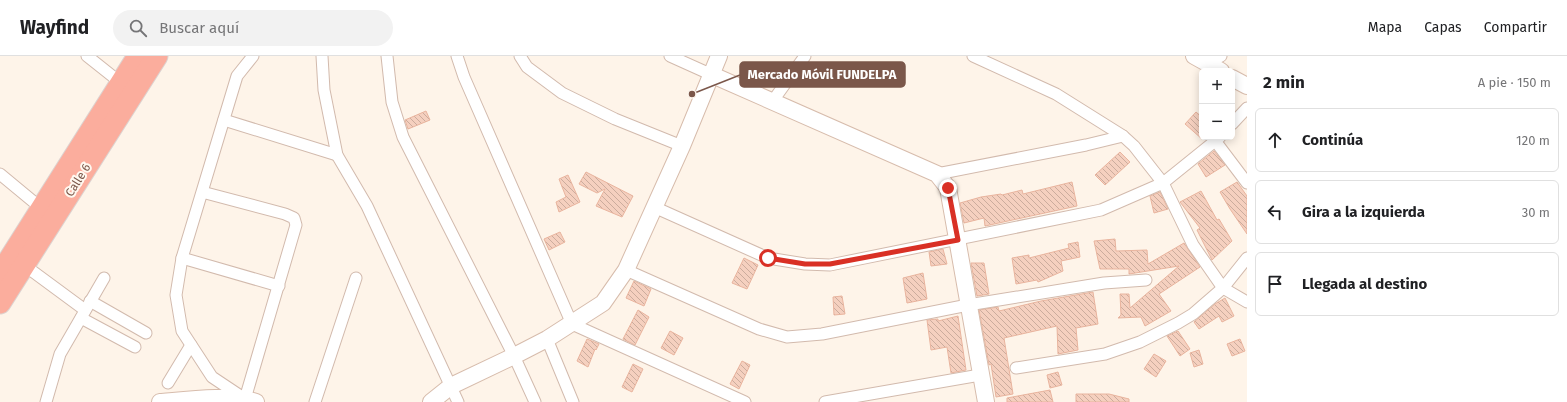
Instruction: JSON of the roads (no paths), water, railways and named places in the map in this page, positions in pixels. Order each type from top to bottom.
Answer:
[{"type":"highway","name":"Calle 6","points":[[0,274],[138,56]]},
{"type":"highway","name":"Calle 6","points":[[0,303],[157,56]]},
{"type":"main road","points":[[431,402],[451,386],[547,339],[604,303],[626,270],[682,146],[710,74],[719,56]]},
{"type":"main road","points":[[710,74],[937,174],[948,188],[986,402]]},
{"type":"main road","points":[[1235,80],[1247,86]]},
{"type":"main road","points":[[160,402],[206,399],[252,401]]},
{"type":"street","points":[[86,56],[121,83]]},
{"type":"street","points":[[202,192],[285,214],[294,218],[296,225],[279,286],[252,401],[212,377],[182,331],[176,294],[182,258],[237,76],[253,56]]},
{"type":"street","points":[[322,56],[324,90],[337,155],[367,206],[458,402]]},
{"type":"street","points":[[387,56],[392,102],[403,137],[514,356],[535,402]]},
{"type":"street","points":[[457,56],[464,77],[572,324],[745,402]]},
{"type":"street","points":[[520,56],[527,67],[562,93],[615,119],[682,146]]},
{"type":"street","points":[[670,56],[710,74]]},
{"type":"street","points":[[772,102],[805,56]]},
{"type":"street","points":[[973,56],[1056,94],[1123,136],[1134,146],[1163,184],[1193,245],[1223,288],[1247,302]]},
{"type":"street","points":[[1235,121],[1247,108]]},
{"type":"street","points":[[224,120],[337,155]]},
{"type":"street","points":[[937,174],[1086,145],[1123,136]]},
{"type":"street","points":[[654,207],[768,258],[805,264],[830,264],[958,240],[1100,210],[1163,184],[1218,140],[1247,183]]},
{"type":"street","points":[[0,174],[41,208]]},
{"type":"street","points":[[182,258],[279,286]]},
{"type":"street","points":[[1016,368],[1105,354],[1140,342],[1193,314],[1223,288],[1247,258]]},
{"type":"street","points":[[24,265],[135,348]]},
{"type":"street","points":[[626,270],[760,330],[787,337],[822,334],[968,305],[1104,283],[1146,280]]},
{"type":"street","points":[[46,402],[60,354],[104,278]]},
{"type":"street","points":[[315,402],[356,278]]},
{"type":"street","points":[[85,310],[146,333]]},
{"type":"street","points":[[547,339],[573,402]]},
{"type":"street","points":[[168,383],[191,345]]},
{"type":"street","points":[[825,402],[980,375]]},
{"type":"place","name":"Mercado Móvil FUNDELPA","points":[[692,94]]}]
